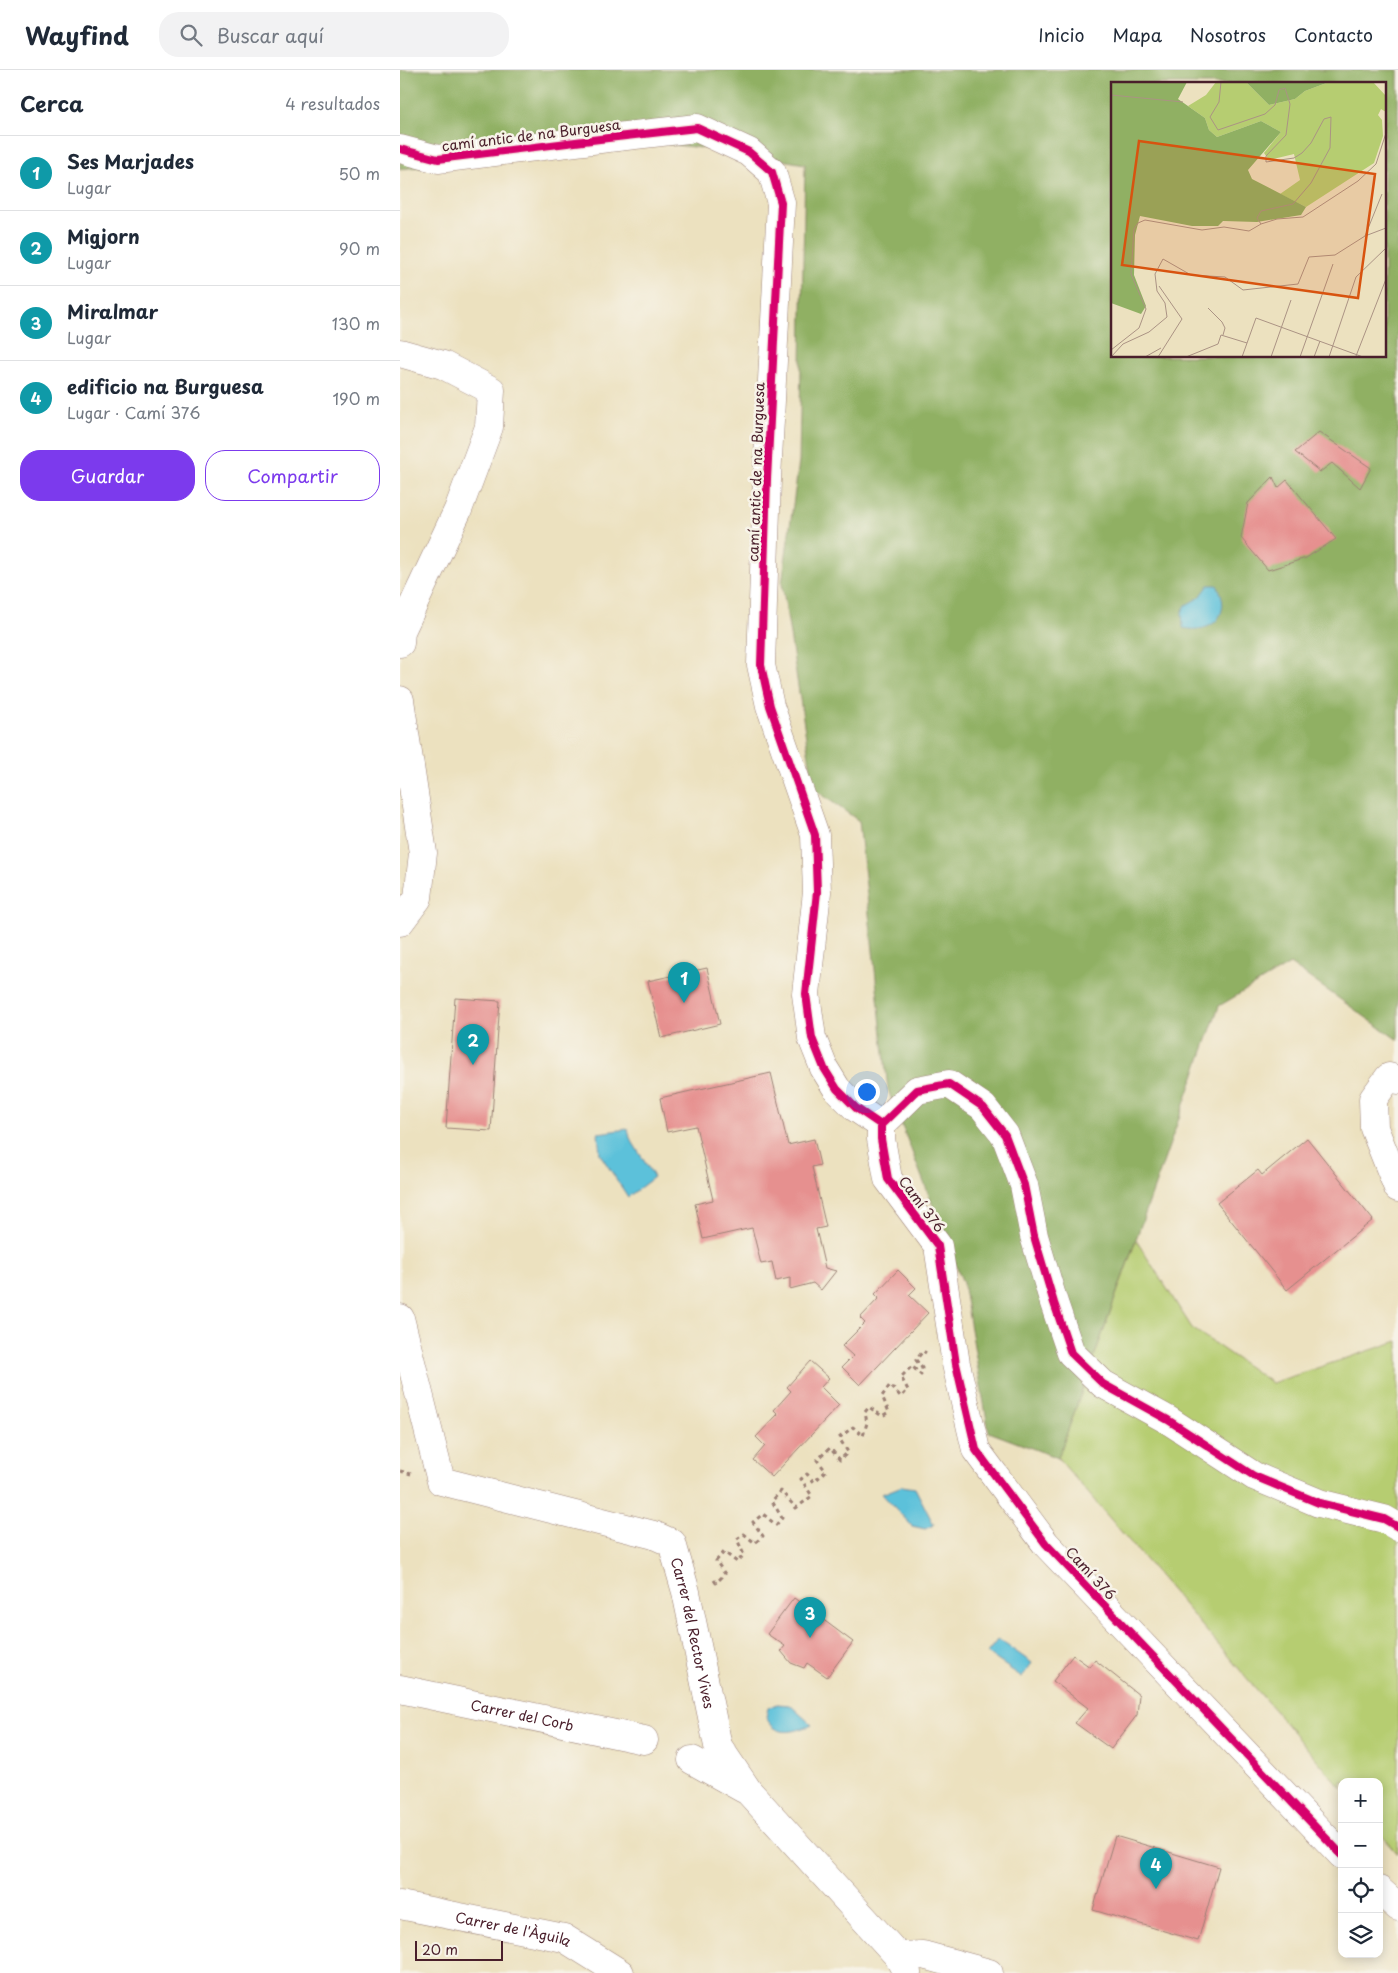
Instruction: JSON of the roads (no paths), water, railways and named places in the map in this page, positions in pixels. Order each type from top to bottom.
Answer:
[{"type":"street","name":"camí antic de na Burguesa","points":[[400,149],[438,159],[697,128],[749,152],[772,172],[781,203],[767,479],[761,665],[770,706],[815,835],[817,892],[806,994],[812,1038],[824,1068],[837,1089],[856,1108],[881,1125]]},
{"type":"street","points":[[400,353],[444,365],[491,390],[489,427],[458,510],[401,631],[400,643]]},
{"type":"street","points":[[400,700],[423,854],[418,898],[400,922]]},
{"type":"street","points":[[1398,1080],[1389,1077],[1372,1099],[1374,1128],[1398,1188]]},
{"type":"street","points":[[881,1125],[917,1090],[949,1084],[983,1107],[1005,1136],[1024,1185],[1034,1236],[1071,1353],[1103,1384],[1168,1420],[1254,1476],[1319,1503],[1384,1519],[1398,1527]]},
{"type":"street","name":"Camí 376","points":[[881,1125],[881,1139],[888,1179],[938,1246],[956,1364],[976,1450],[1046,1544],[1338,1851]]},
{"type":"street","name":"Carrer del Rector Vives","points":[[400,1318],[440,1481],[654,1535],[672,1543],[686,1592],[718,1746],[749,1792],[903,1964]]},
{"type":"street","name":"Carrer del Corb","points":[[400,1689],[644,1740]]},
{"type":"street","points":[[692,1760],[749,1792]]},
{"type":"street","points":[[1383,1894],[1398,1907]]},
{"type":"street","name":"Carrer de l'Àguila","points":[[400,1905],[564,1938],[620,1973]]},
{"type":"street","points":[[903,1964],[922,1955],[989,1973]]},
{"type":"water","points":[[1209,585],[1217,585],[1221,595],[1223,605],[1217,620],[1203,628],[1183,628],[1182,612],[1186,605],[1200,597]]},
{"type":"water","points":[[628,1129],[630,1138],[654,1177],[628,1197],[600,1154],[598,1133]]},
{"type":"water","points":[[902,1486],[915,1488],[934,1525],[925,1529],[912,1526],[882,1494]]},
{"type":"water","points":[[998,1639],[1032,1663],[1022,1677],[987,1653]]},
{"type":"water","points":[[777,1704],[790,1705],[812,1725],[786,1732],[775,1728],[766,1717],[768,1708]]},
{"type":"place","name":"Ses Marjades","points":[[684,1003]]},
{"type":"place","name":"Migjorn","points":[[473,1065]]},
{"type":"place","name":"Miralmar","points":[[810,1638]]},
{"type":"place","name":"edificio na Burguesa","points":[[1156,1889]]}]
